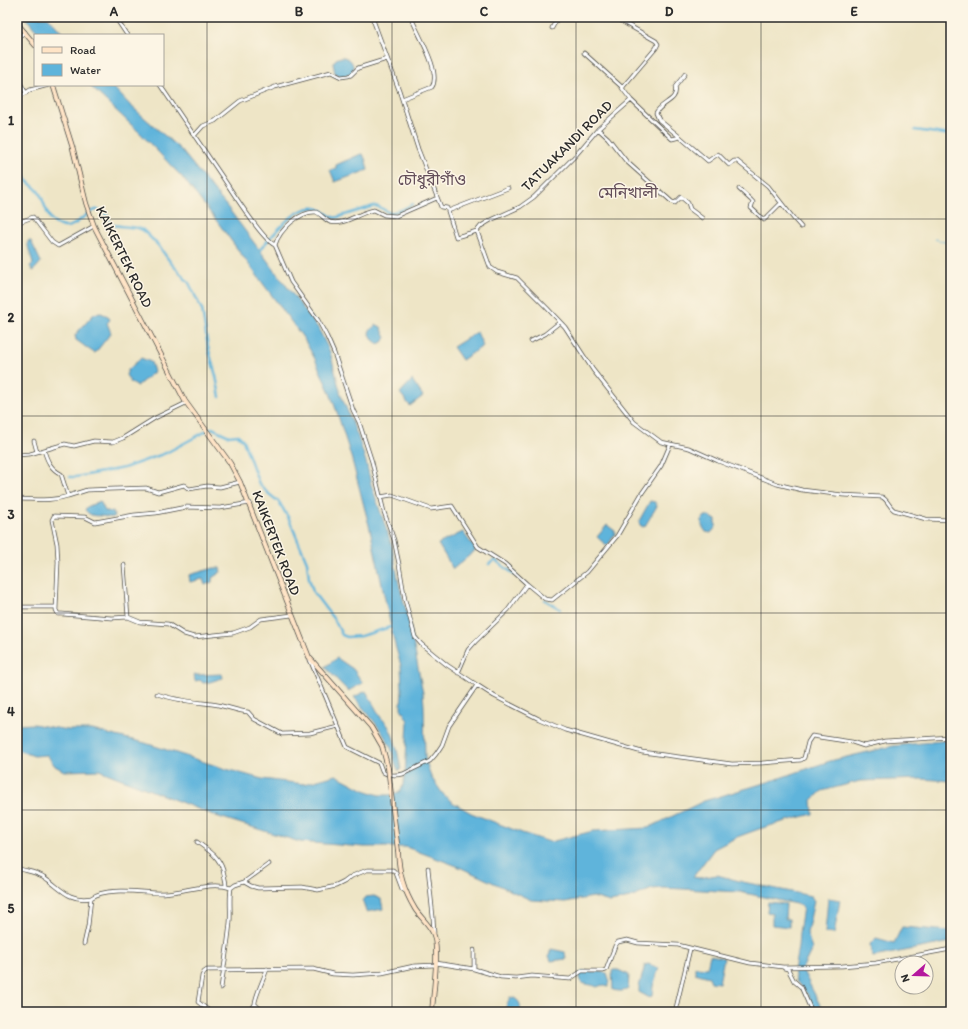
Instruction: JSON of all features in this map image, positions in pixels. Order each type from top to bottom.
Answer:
[{"type":"main road","points":[[17,23],[34,44]]},
{"type":"main road","name":"KAIKERTEK ROAD","points":[[54,86],[93,224],[186,403],[230,463],[240,482],[250,504],[309,657],[371,727],[385,754],[388,768],[401,881],[415,909],[434,934]]},
{"type":"main road","points":[[432,1012],[436,964],[436,941],[434,934]]},
{"type":"street","points":[[115,17],[126,34]]},
{"type":"street","points":[[379,17],[373,18],[418,149],[441,207],[446,207],[448,211],[456,237],[477,231],[490,267],[497,272],[517,278],[560,322],[593,370],[634,422],[661,442],[689,448],[718,462],[790,487],[843,495],[882,497],[894,510],[926,519],[951,520]]},
{"type":"street","points":[[402,99],[432,87],[434,80],[431,62],[411,17]]},
{"type":"street","points":[[552,28],[558,17]]},
{"type":"street","points":[[614,17],[656,41],[658,44],[622,88]]},
{"type":"street","points":[[17,38],[25,32]]},
{"type":"street","points":[[584,53],[622,88],[631,100],[672,139],[680,137]]},
{"type":"street","points":[[194,136],[203,126],[215,121],[240,101],[250,96],[331,72],[341,77],[351,76],[358,68],[387,59]]},
{"type":"street","points":[[685,74],[675,87],[676,93],[674,97],[656,112],[659,120],[708,162],[718,154],[729,165],[735,161],[740,163],[769,187],[801,227]]},
{"type":"street","points":[[17,78],[26,93]]},
{"type":"street","points":[[17,99],[30,90],[45,86]]},
{"type":"street","points":[[161,86],[237,201],[265,237],[274,244],[291,282],[318,320],[332,348],[372,462],[384,512],[394,540],[400,564],[405,600],[415,637],[421,644],[458,673],[494,696],[539,719],[565,730],[642,752],[732,764],[762,763],[801,760],[804,758],[808,742],[812,736],[852,742],[864,746],[922,738],[951,737]]},
{"type":"street","name":"TATUAKANDI ROAD","points":[[477,231],[481,226],[491,220],[520,207],[534,197],[575,156],[598,129],[631,100]]},
{"type":"street","points":[[598,129],[608,138],[626,161],[672,202],[676,203],[681,197],[688,203],[690,209],[702,218]]},
{"type":"street","points":[[448,211],[508,188]]},
{"type":"street","points":[[739,189],[751,200],[751,208],[764,220],[781,203]]},
{"type":"street","points":[[274,244],[289,224],[308,213],[316,212],[329,222],[342,221],[374,210],[384,215],[396,216],[437,198]]},
{"type":"street","points":[[17,223],[33,217],[52,242],[58,246],[93,224]]},
{"type":"street","points":[[531,341],[545,334],[560,322]]},
{"type":"street","points":[[17,455],[37,452],[65,444],[74,446],[94,441],[113,442],[123,438],[155,418],[186,403]]},
{"type":"street","points":[[34,441],[37,452]]},
{"type":"street","points":[[380,497],[392,495],[431,509],[452,506],[478,547],[505,564],[525,585],[545,599],[552,600],[587,572],[617,536],[626,523],[642,493],[661,466],[670,445]]},
{"type":"street","points":[[44,450],[48,463],[55,471],[61,474],[68,496]]},
{"type":"street","points":[[17,499],[26,498],[34,500],[59,498],[88,490],[146,488],[158,492],[184,485],[189,489],[207,486],[220,487],[240,482]]},
{"type":"street","points":[[250,504],[220,508],[186,507],[95,522],[85,517],[54,516],[52,520],[57,544],[58,562],[57,613],[112,618],[128,617],[140,622],[168,624],[184,634],[194,637],[233,633],[250,627],[261,619],[292,615]]},
{"type":"street","points":[[124,565],[128,617]]},
{"type":"street","points":[[458,673],[472,646],[508,610],[525,585]]},
{"type":"street","points":[[17,607],[56,608]]},
{"type":"street","points":[[309,657],[348,749],[379,763],[385,773],[398,775],[403,774],[430,761],[442,745],[449,726],[477,685]]},
{"type":"street","points":[[157,694],[188,702],[219,705],[238,711],[248,712],[254,719],[282,734],[310,733],[338,726]]},
{"type":"street","points":[[197,842],[213,853],[220,861],[226,886]]},
{"type":"street","points":[[221,988],[229,927],[231,905],[230,895],[232,888],[235,885],[244,882],[269,864]]},
{"type":"street","points":[[17,868],[43,876],[64,893],[82,900],[91,898],[95,895],[118,891],[165,893],[208,886],[226,886],[232,888]]},
{"type":"street","points":[[428,868],[434,934]]},
{"type":"street","points":[[244,882],[258,888],[302,887],[318,890],[336,886],[352,876],[367,870],[393,870],[396,873],[402,889],[405,891]]},
{"type":"street","points":[[84,944],[88,926],[91,898]]},
{"type":"street","points":[[207,1012],[208,1010],[198,1002],[204,972],[207,970],[313,969],[333,974],[352,975],[382,973],[414,966],[436,964],[474,969],[501,977],[516,978],[532,976],[570,979],[582,971],[603,972],[606,970],[615,946],[622,940],[638,943],[678,945],[750,963],[784,967],[842,966],[876,963],[951,949]]},
{"type":"street","points":[[675,1012],[690,949]]},
{"type":"street","points":[[474,950],[474,969]]},
{"type":"street","points":[[784,967],[788,969],[794,982],[801,987],[812,1012]]},
{"type":"street","points":[[250,1012],[255,1004],[255,999],[267,969]]},
{"type":"street","points":[[255,1004],[261,1010],[266,1012]]},
{"type":"water","points":[[25,17],[48,17],[63,34],[39,34]]},
{"type":"water","points":[[341,57],[347,58],[353,64],[352,74],[341,76],[335,73],[333,63],[336,59]]},
{"type":"water","points":[[90,86],[112,86],[130,105],[181,150],[228,208],[318,328],[330,352],[341,395],[358,437],[371,484],[392,546],[423,693],[425,758],[431,777],[443,794],[452,802],[471,813],[522,833],[550,842],[593,831],[648,828],[704,801],[768,782],[830,761],[893,746],[951,740],[951,781],[922,779],[860,781],[822,791],[812,800],[813,814],[759,829],[737,837],[714,849],[693,877],[699,878],[717,875],[811,896],[814,901],[807,933],[812,949],[802,969],[822,1012],[815,1012],[808,995],[796,981],[794,971],[803,907],[796,904],[740,892],[664,888],[652,889],[630,898],[610,902],[593,897],[565,902],[531,900],[457,866],[406,847],[364,847],[300,842],[216,816],[99,770],[64,771],[55,766],[47,755],[34,756],[17,750],[17,725],[33,724],[68,730],[92,730],[145,743],[262,779],[304,784],[336,775],[364,790],[379,795],[389,795],[399,792],[402,788],[405,776],[408,721],[401,708],[401,666],[394,641],[370,529],[352,460],[330,393],[315,359],[304,339],[213,216],[182,177],[140,133]]},
{"type":"water","points":[[363,154],[368,170],[335,182],[330,170],[336,168],[336,165]]},
{"type":"water","points":[[28,241],[31,241],[41,262],[33,271],[30,266],[33,264],[28,247]]},
{"type":"water","points":[[101,313],[108,316],[110,320],[107,323],[111,333],[95,353],[76,340],[75,335],[94,314]]},
{"type":"water","points":[[377,325],[381,327],[386,338],[378,344],[372,339],[369,331]]},
{"type":"water","points":[[477,332],[483,346],[462,360],[453,347]]},
{"type":"water","points":[[141,358],[151,362],[154,372],[137,386],[131,383],[126,375],[128,370]]},
{"type":"water","points":[[412,380],[423,396],[410,406],[400,393]]},
{"type":"water","points":[[100,501],[105,511],[113,512],[115,517],[93,515],[85,510],[87,507]]},
{"type":"water","points":[[650,501],[655,502],[657,506],[643,527],[640,525],[639,521]]},
{"type":"water","points":[[705,516],[709,516],[716,520],[716,527],[711,533],[706,532],[702,526],[702,520]]},
{"type":"water","points":[[607,525],[615,531],[615,534],[608,545],[606,545],[597,537]]},
{"type":"water","points":[[463,532],[476,550],[453,569],[438,544]]},
{"type":"water","points":[[214,568],[220,568],[221,572],[212,578],[212,582],[205,585],[203,579],[190,582],[189,575]]},
{"type":"water","points":[[337,658],[353,669],[363,683],[348,691],[325,667]]},
{"type":"water","points":[[194,674],[222,674],[223,678],[203,683],[200,680],[195,681]]},
{"type":"water","points":[[366,691],[392,734],[401,769],[399,771],[391,748],[383,734],[354,697]]},
{"type":"water","points":[[374,896],[381,899],[383,909],[366,912],[363,901],[366,897]]},
{"type":"water","points":[[828,898],[840,900],[834,934],[825,933]]},
{"type":"water","points":[[768,902],[786,904],[785,919],[789,919],[789,927],[772,925],[772,913],[767,912]]},
{"type":"water","points":[[902,927],[951,931],[951,942],[873,957],[870,944],[876,938],[894,943]]},
{"type":"water","points":[[551,949],[565,952],[566,959],[551,961],[549,956]]},
{"type":"water","points":[[710,955],[724,958],[719,983],[711,982],[709,977],[695,973],[695,967],[707,968]]},
{"type":"water","points":[[648,964],[659,968],[653,986],[652,996],[650,998],[639,992],[645,965]]},
{"type":"water","points":[[613,970],[618,970],[629,975],[628,989],[622,991],[613,990]]},
{"type":"water","points":[[584,971],[607,973],[610,982],[608,987],[602,985],[597,987],[583,983],[580,978],[580,973]]},
{"type":"water","points":[[510,997],[519,1002],[520,1012],[504,1012]]},
{"type":"waterway","points":[[915,130],[951,135]]},
{"type":"waterway","points":[[17,165],[27,181],[39,192],[48,214],[54,223],[64,227],[69,227],[94,210],[99,210],[105,213],[112,225],[143,230],[158,245],[171,263],[189,283],[202,310],[208,347],[220,397]]},
{"type":"waterway","points":[[257,253],[284,224],[300,211],[308,208],[319,209],[335,218],[374,206],[390,213],[401,210],[413,204]]},
{"type":"waterway","points":[[935,239],[951,244]]},
{"type":"waterway","points":[[70,477],[124,468],[166,453],[212,428],[229,436],[238,435],[243,440],[259,484],[279,502],[289,519],[307,562],[313,592],[335,621],[342,635],[347,637],[361,636],[394,626]]},
{"type":"waterway","points":[[489,564],[495,560],[515,575]]},
{"type":"waterway","points":[[545,600],[560,609]]},
{"type":"district","name":"চৌধুরীগাঁও","points":[[432,179]]},
{"type":"district","name":"মেনিখালী","points":[[628,192]]}]
